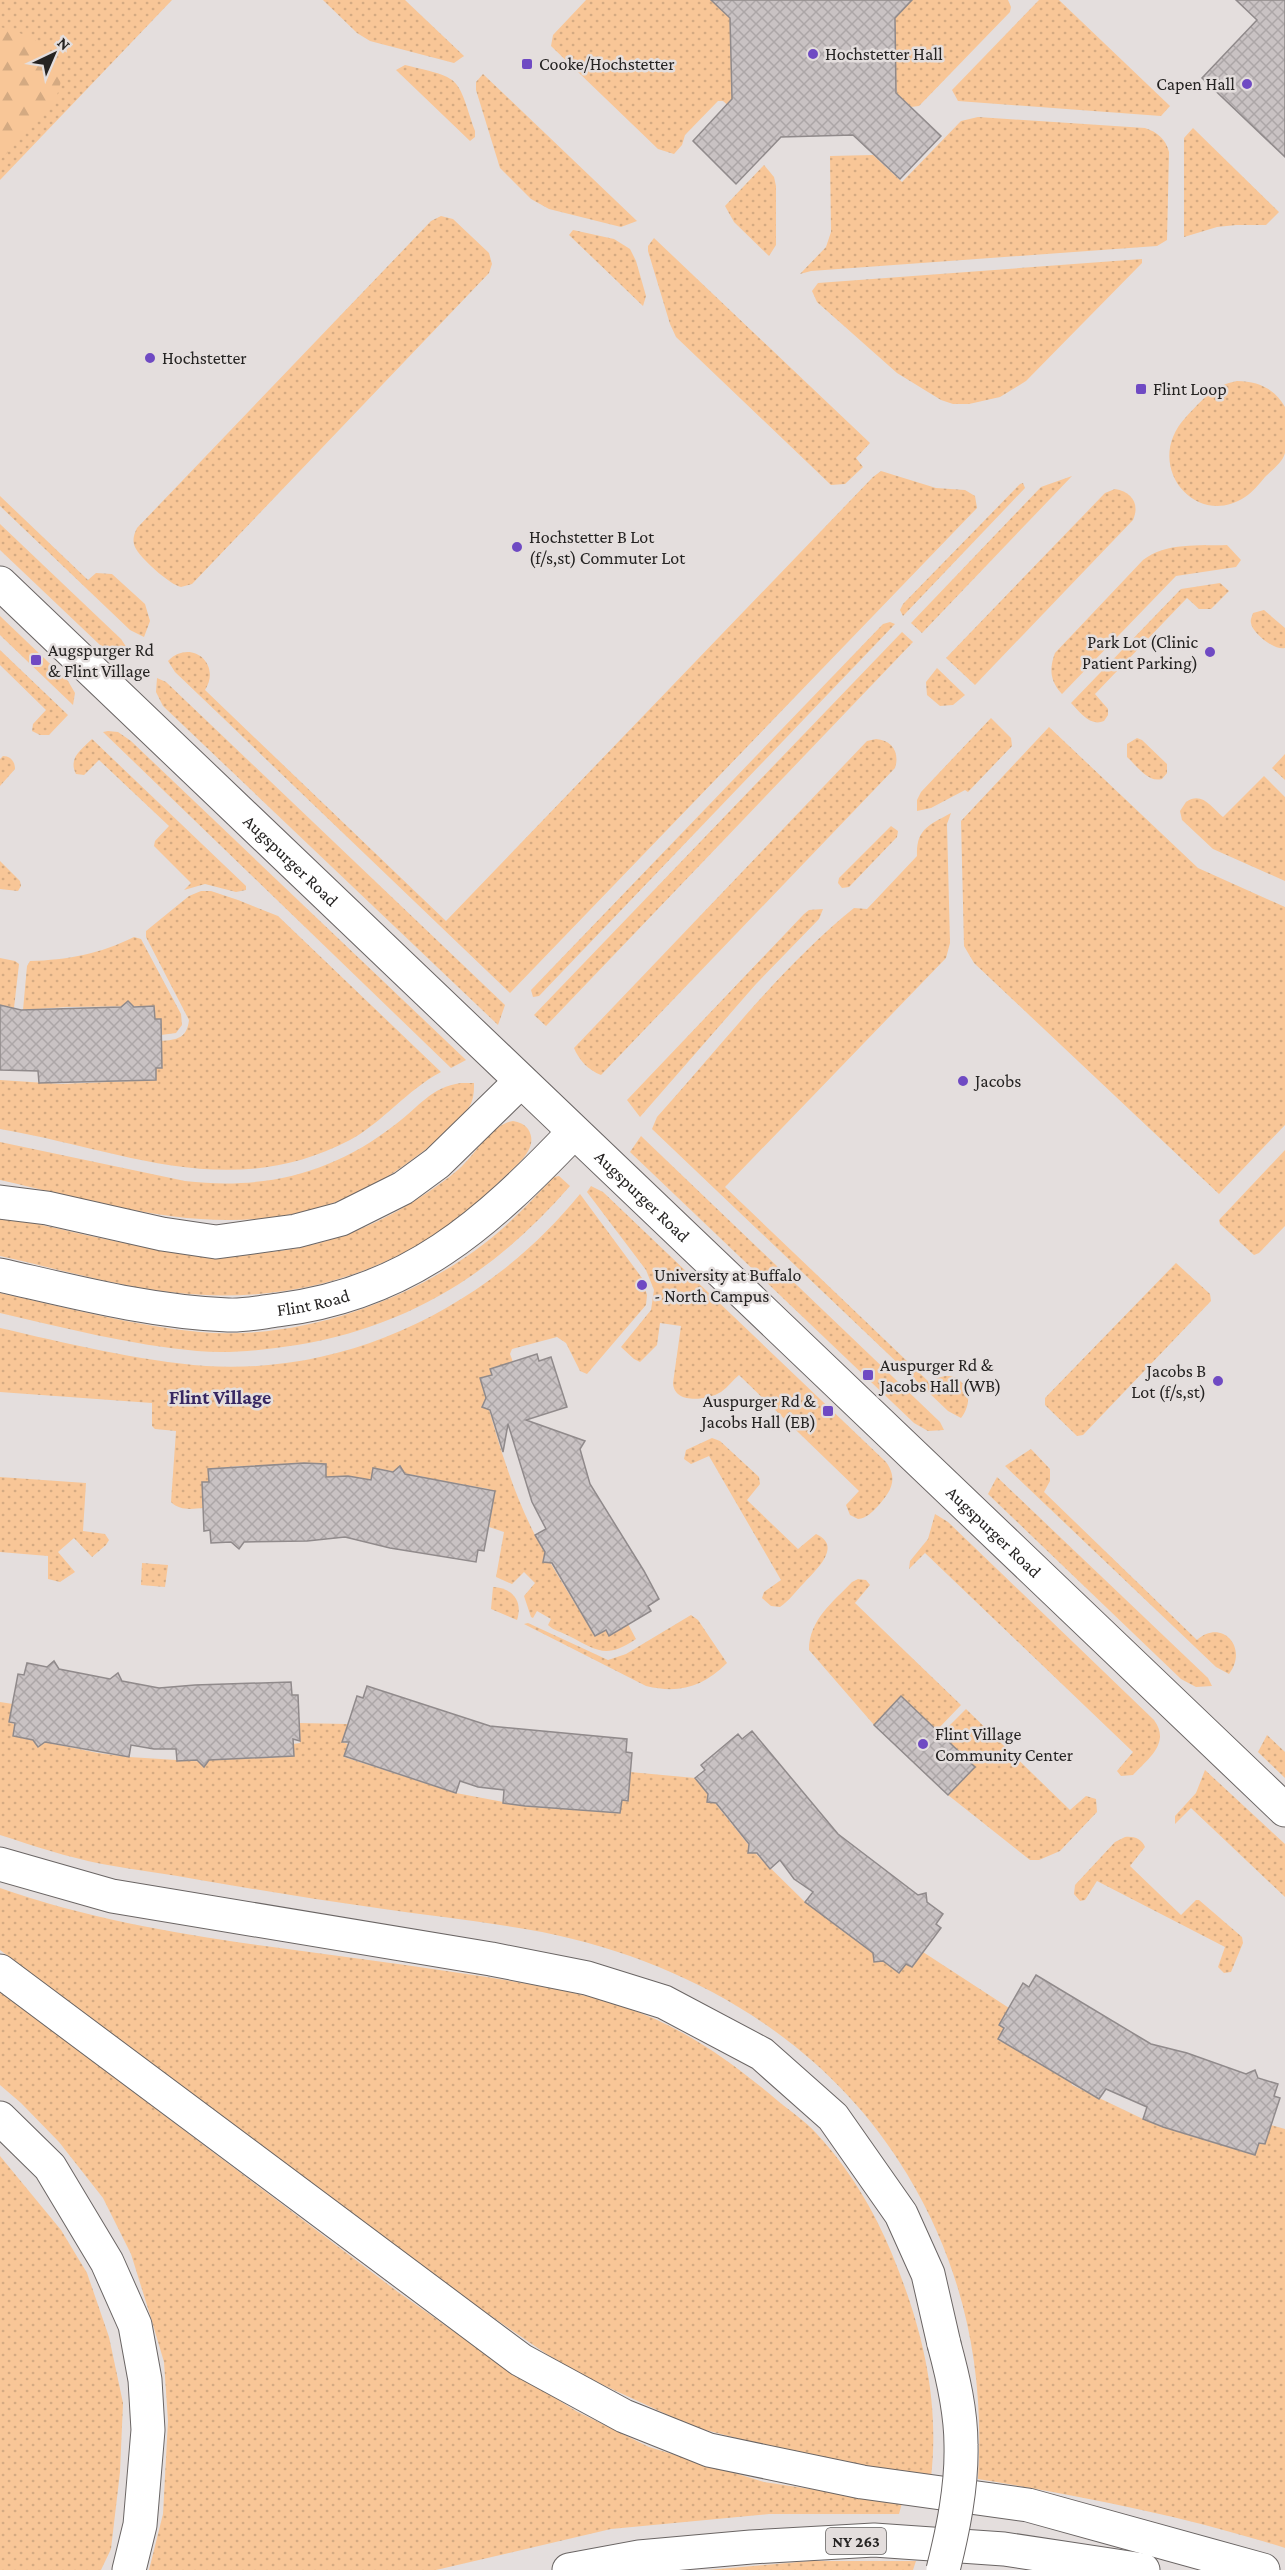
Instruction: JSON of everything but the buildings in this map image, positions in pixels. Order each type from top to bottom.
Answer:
[{"type":"main road","name":"Augspurger Road","points":[[0,583],[1285,1810]]},
{"type":"main road","points":[[0,1202],[47,1208],[162,1234],[216,1242],[296,1231],[341,1219],[403,1188],[437,1163],[521,1081]]},
{"type":"main road","name":"Flint Road","points":[[0,1275],[165,1310],[230,1316],[313,1305],[369,1288],[420,1264],[468,1233],[532,1176],[574,1132]]},
{"type":"main road","points":[[0,1864],[112,1896],[491,1959],[587,1978],[664,2002],[762,2054],[833,2117],[901,2214],[928,2274],[955,2385],[962,2446],[954,2529],[943,2570]]},
{"type":"main road","points":[[0,1971],[521,2360],[624,2416],[709,2450],[862,2482],[1028,2505],[1263,2570]]},
{"type":"main road","points":[[0,2118],[50,2167],[107,2262],[135,2325],[145,2380],[147,2430],[140,2525],[129,2570]]},
{"type":"main road","name":"NY 263","points":[[569,2570],[639,2557],[874,2540],[1004,2549],[1143,2570]]},
{"type":"green space","points":[[0,0],[172,0],[0,180]]},
{"type":"green space","points":[[323,0],[405,0],[464,56],[454,63],[370,41],[357,33]]},
{"type":"green space","points":[[586,0],[711,0],[730,7],[733,110],[723,101],[718,101],[685,135],[682,145],[674,154],[658,149],[551,46],[553,35]]},
{"type":"green space","points":[[894,0],[1008,0],[1011,7],[1010,12],[919,106],[911,107],[905,101],[897,110]]},
{"type":"green space","points":[[1039,0],[1059,0],[1170,106],[1161,116],[958,101],[952,90]]},
{"type":"green space","points":[[0,27],[43,45],[59,65],[61,77],[58,91],[50,108],[0,160]]},
{"type":"green space","points":[[405,65],[438,73],[455,82],[464,99],[475,137],[470,141],[396,70]]},
{"type":"green space","points":[[483,74],[637,221],[621,227],[549,209],[531,199],[500,168],[476,90],[476,82]]},
{"type":"green space","points":[[978,117],[1145,128],[1157,134],[1166,143],[1169,152],[1167,240],[1157,246],[811,271],[800,274],[826,247],[831,232],[830,156],[873,155],[902,182],[961,121]]},
{"type":"green space","points":[[1193,128],[1279,212],[1266,225],[1217,227],[1184,237],[1184,138]]},
{"type":"green space","points":[[764,165],[774,177],[776,186],[776,245],[769,256],[734,222],[725,206]]},
{"type":"green space","points":[[441,216],[453,219],[489,253],[492,264],[489,273],[192,584],[181,587],[155,570],[135,547],[134,537],[137,528],[431,221]]},
{"type":"green space","points":[[573,230],[614,239],[630,249],[636,261],[646,296],[643,306],[569,235]]},
{"type":"green space","points":[[654,238],[870,443],[856,458],[863,467],[845,484],[831,485],[676,337],[648,251],[648,246]]},
{"type":"green space","points":[[1142,259],[1142,263],[1026,381],[1000,397],[969,404],[953,404],[941,400],[897,373],[817,302],[812,291],[818,283]]},
{"type":"green space","points":[[1237,381],[1265,387],[1276,395],[1285,407],[1285,453],[1279,463],[1245,497],[1227,505],[1209,505],[1193,499],[1180,487],[1172,472],[1169,454],[1174,436],[1197,405],[1222,386]]},
{"type":"green space","points":[[881,471],[936,488],[965,490],[975,496],[977,508],[510,993],[175,672],[168,661],[186,652],[202,657],[210,671],[205,690],[446,921]]},
{"type":"green space","points":[[1072,476],[922,633],[911,623],[1041,487]]},
{"type":"green space","points":[[1023,483],[1025,488],[903,616],[900,610],[903,604]]},
{"type":"green space","points":[[1115,489],[1126,493],[1133,500],[1136,509],[1133,520],[975,685],[946,658],[1105,493]]},
{"type":"green space","points":[[0,496],[88,580],[96,573],[112,574],[145,604],[150,621],[144,637],[130,630],[0,506]]},
{"type":"green space","points":[[0,524],[121,639],[127,648],[113,650],[100,645],[0,550]]},
{"type":"green space","points":[[1227,545],[1241,560],[1236,567],[1176,576],[1062,694],[1052,675],[1055,653],[1143,560],[1152,554],[1172,548]]},
{"type":"green space","points":[[1220,583],[1229,591],[1211,609],[1199,609],[1187,598],[1095,694],[1108,709],[1108,715],[1104,721],[1090,720],[1071,703],[1181,589]]},
{"type":"green space","points":[[1264,610],[1285,628],[1285,648],[1270,644],[1252,627],[1253,613]]},
{"type":"green space","points":[[0,616],[68,681],[75,693],[73,705],[0,635]]},
{"type":"green space","points":[[890,622],[895,624],[539,996],[533,997],[531,990],[883,624]]},
{"type":"green space","points":[[902,632],[913,642],[546,1026],[534,1015]]},
{"type":"green space","points":[[0,650],[68,715],[49,735],[40,735],[32,731],[33,724],[46,710],[0,665]]},
{"type":"green space","points":[[937,668],[965,695],[953,705],[940,706],[927,695],[926,682]]},
{"type":"green space","points":[[157,678],[166,682],[505,1005],[498,1025],[163,706],[156,692]]},
{"type":"green space","points":[[991,718],[1011,738],[1012,746],[968,792],[965,790],[931,808],[917,811],[917,800],[921,792]]},
{"type":"green space","points":[[1049,727],[1198,868],[1285,907],[1285,1125],[1219,1194],[974,963],[964,946],[961,821]]},
{"type":"green space","points":[[103,732],[118,732],[131,741],[466,1060],[451,1068]]},
{"type":"green space","points":[[1137,738],[1167,764],[1167,773],[1162,779],[1152,779],[1147,776],[1127,757],[1127,744]]},
{"type":"green space","points":[[92,739],[246,886],[246,890],[236,892],[205,884],[184,890],[191,883],[154,846],[155,841],[169,826],[99,760],[84,775],[76,774],[75,759]]},
{"type":"green space","points":[[876,739],[886,742],[893,748],[896,757],[895,768],[601,1075],[588,1067],[574,1048],[867,741]]},
{"type":"green space","points":[[1285,754],[1285,780],[1272,768]]},
{"type":"green space","points":[[3,756],[12,760],[15,769],[0,786],[0,759]]},
{"type":"green space","points":[[1264,776],[1285,797],[1285,881],[1213,849],[1182,820],[1180,811],[1186,802],[1197,798],[1202,799],[1223,817]]},
{"type":"green space","points":[[951,813],[947,824],[950,943],[946,958],[725,1187],[930,1383],[939,1377],[948,1376],[962,1383],[967,1390],[968,1399],[961,1418],[948,1411],[652,1129],[657,1117],[776,982],[827,931],[854,908],[867,909],[917,856],[919,839],[926,828]]},
{"type":"green space","points":[[891,826],[898,831],[897,837],[849,887],[842,888],[838,883],[839,878]]},
{"type":"green space","points":[[0,861],[20,881],[21,886],[18,891],[0,889]]},
{"type":"green space","points":[[201,891],[211,891],[278,916],[441,1072],[350,1140],[305,1158],[262,1168],[219,1170],[176,1166],[0,1129],[0,1080],[61,1084],[156,1080],[156,1068],[162,1067],[161,1041],[180,1037],[186,1031],[189,1020],[146,937],[146,931],[189,896]]},
{"type":"green space","points":[[823,909],[819,919],[756,984],[640,1117],[627,1100],[804,914],[809,910]]},
{"type":"green space","points":[[134,937],[141,939],[181,1014],[182,1025],[176,1033],[161,1035],[161,1019],[155,1019],[154,1006],[23,1010],[27,966],[30,961],[83,955],[109,948]]},
{"type":"green space","points":[[0,958],[19,964],[14,1008],[0,1005]]},
{"type":"green space","points":[[461,1083],[474,1083],[469,1107],[427,1149],[368,1188],[322,1207],[277,1217],[231,1220],[185,1218],[93,1202],[0,1180],[0,1142],[185,1181],[243,1183],[296,1175],[347,1155],[396,1124],[433,1093]]},
{"type":"green space","points":[[513,1121],[528,1129],[531,1144],[528,1151],[518,1164],[468,1211],[432,1237],[394,1258],[353,1274],[311,1286],[267,1293],[223,1295],[178,1293],[111,1282],[0,1256],[0,1215],[109,1240],[162,1249],[213,1254],[264,1253],[315,1244],[367,1226],[419,1198],[459,1169],[498,1128]]},
{"type":"green space","points":[[641,1136],[940,1422],[944,1430],[928,1431],[914,1423],[630,1152]]},
{"type":"green space","points":[[1285,1150],[1285,1226],[1259,1253],[1254,1255],[1220,1224],[1219,1220]]},
{"type":"green space","points":[[559,1176],[570,1186],[541,1217],[481,1269],[448,1291],[414,1309],[338,1336],[260,1350],[197,1351],[123,1340],[0,1313],[0,1293],[125,1321],[200,1332],[237,1333],[275,1330],[313,1323],[350,1313],[387,1299],[455,1264],[494,1236],[521,1212],[554,1177]]},
{"type":"green space","points":[[591,1186],[603,1192],[886,1462],[892,1474],[891,1486],[878,1506],[858,1519],[850,1515],[846,1505],[859,1491],[739,1375],[724,1390],[715,1395],[692,1399],[679,1395],[673,1383],[681,1326],[660,1323],[657,1345],[640,1362],[621,1347],[651,1310],[654,1290],[646,1270],[587,1192]]},
{"type":"green space","points":[[580,1194],[642,1278],[647,1295],[646,1305],[587,1374],[580,1371],[566,1343],[557,1337],[512,1349],[510,1354],[513,1362],[491,1369],[492,1375],[480,1379],[504,1458],[535,1535],[595,1636],[606,1630],[609,1636],[628,1624],[636,1639],[617,1649],[602,1651],[587,1646],[550,1627],[548,1625],[551,1619],[537,1611],[533,1618],[531,1617],[524,1596],[535,1583],[524,1572],[512,1584],[496,1577],[504,1532],[489,1527],[493,1504],[487,1502],[489,1489],[437,1480],[435,1492],[423,1490],[425,1477],[374,1468],[371,1480],[333,1486],[332,1477],[326,1477],[326,1465],[239,1466],[208,1469],[209,1482],[202,1482],[203,1508],[182,1508],[171,1502],[176,1431],[155,1429],[152,1426],[152,1403],[0,1392],[0,1328],[129,1356],[206,1366],[260,1366],[313,1359],[364,1345],[414,1325],[460,1300],[504,1269],[544,1234]]},
{"type":"green space","points":[[1176,1263],[1210,1294],[1211,1301],[1083,1435],[1077,1436],[1045,1405],[1045,1398]]},
{"type":"green space","points":[[712,1438],[720,1441],[759,1477],[760,1484],[747,1500],[798,1549],[816,1534],[824,1539],[827,1545],[825,1558],[820,1565],[780,1607],[771,1606],[762,1598],[764,1592],[781,1580],[709,1456],[691,1464],[684,1459],[686,1450]]},
{"type":"green space","points":[[1031,1449],[1050,1469],[1050,1481],[1044,1492],[1197,1640],[1206,1634],[1215,1632],[1230,1639],[1236,1655],[1229,1674],[1216,1667],[1005,1466]]},
{"type":"green space","points":[[0,1477],[86,1483],[83,1531],[105,1534],[109,1540],[106,1545],[92,1557],[74,1538],[58,1552],[75,1572],[60,1582],[48,1579],[48,1556],[0,1552]]},
{"type":"green space","points":[[997,1477],[1208,1678],[1212,1686],[1196,1687],[1181,1679],[988,1494]]},
{"type":"green space","points":[[935,1514],[948,1522],[1154,1720],[1159,1728],[1159,1743],[1151,1757],[1133,1775],[1121,1776],[1117,1771],[1133,1752],[925,1553],[909,1569],[910,1561],[928,1539]]},
{"type":"green space","points":[[142,1563],[168,1565],[165,1587],[141,1585]]},
{"type":"green space","points":[[858,1579],[866,1580],[870,1585],[855,1603],[961,1705],[937,1730],[901,1697],[874,1725],[809,1650],[813,1630],[823,1612],[852,1582]]},
{"type":"green space","points":[[493,1587],[506,1590],[515,1597],[519,1607],[517,1620],[491,1609]]},
{"type":"green space","points":[[691,1615],[698,1620],[727,1663],[700,1683],[680,1689],[646,1686],[524,1624],[528,1623],[608,1660],[626,1654]]},
{"type":"green space","points":[[0,1702],[13,1704],[10,1722],[45,1742],[129,1757],[208,1762],[209,1760],[294,1756],[293,1744],[300,1743],[299,1723],[348,1724],[342,1742],[348,1744],[344,1757],[456,1793],[525,1806],[620,1813],[622,1800],[628,1801],[630,1772],[695,1778],[755,1853],[805,1902],[899,1973],[906,1964],[912,1967],[923,1952],[1009,2008],[999,2025],[1004,2028],[998,2039],[1071,2082],[1072,2085],[1143,2119],[1255,2155],[1259,2143],[1265,2144],[1271,2125],[1285,2129],[1285,2548],[1209,2526],[1133,2508],[978,2479],[978,2398],[974,2359],[956,2283],[927,2210],[907,2174],[874,2127],[837,2084],[796,2047],[750,2014],[702,1987],[651,1964],[597,1946],[542,1932],[102,1864],[63,1855],[0,1835]]},
{"type":"green space","points":[[966,1709],[1070,1810],[1086,1796],[1096,1799],[1097,1812],[1060,1851],[1039,1860],[1030,1860],[948,1795],[975,1767],[941,1734]]},
{"type":"green space","points":[[1267,1735],[1285,1752],[1285,1778],[1258,1752]]},
{"type":"green space","points":[[1205,1770],[1285,1844],[1285,1897],[1191,1808],[1175,1824],[1175,1816],[1196,1793]]},
{"type":"green space","points":[[1125,1837],[1137,1839],[1145,1847],[1130,1866],[1181,1915],[1196,1900],[1199,1900],[1242,1937],[1243,1943],[1231,1972],[1224,1973],[1218,1967],[1225,1947],[1097,1881],[1085,1900],[1080,1901],[1074,1894],[1075,1885],[1115,1842]]},
{"type":"green space","points":[[0,1888],[55,1905],[167,1931],[453,1972],[561,1990],[603,2000],[645,2015],[706,2046],[812,2129],[828,2146],[849,2175],[877,2221],[903,2281],[926,2364],[933,2420],[931,2478],[782,2450],[694,2427],[588,2378],[548,2355],[438,2280],[0,1950]]},
{"type":"green space","points":[[0,1991],[398,2292],[493,2359],[576,2411],[649,2447],[764,2482],[902,2503],[899,2514],[769,2514],[611,2529],[436,2570],[149,2570],[163,2514],[168,2421],[164,2362],[131,2254],[103,2198],[59,2142],[0,2085]]},
{"type":"green space","points":[[0,2156],[61,2230],[87,2273],[109,2337],[123,2403],[120,2472],[111,2549],[101,2570],[0,2570]]},
{"type":"green space","points":[[810,2561],[916,2561],[913,2570],[708,2570]]},
{"type":"place","name":"Hochstetter Hall","points":[[813,54]]},
{"type":"place","name":"Cooke/Hochstetter","points":[[527,64]]},
{"type":"place","name":"Capen Hall","points":[[1247,84]]},
{"type":"place","name":"Hochstetter","points":[[150,358]]},
{"type":"place","name":"Flint Loop","points":[[1141,389]]},
{"type":"place","name":"Hochstetter B Lot (f/s,st) Commuter Lot","points":[[517,547]]},
{"type":"place","name":"Park Lot (Clinic Patient Parking)","points":[[1210,652]]},
{"type":"place","name":"Augspurger Rd & Flint Village","points":[[36,660]]},
{"type":"place","name":"Jacobs","points":[[963,1081]]},
{"type":"place","name":"University at Buffalo - North Campus","points":[[642,1285]]},
{"type":"place","name":"Auspurger Rd & Jacobs Hall (WB)","points":[[868,1375]]},
{"type":"place","name":"Jacobs B Lot (f/s,st)","points":[[1218,1381]]},
{"type":"place","name":"Auspurger Rd & Jacobs Hall (EB)","points":[[828,1411]]},
{"type":"place","name":"Flint Village Community Center","points":[[923,1744]]},
{"type":"district","name":"Flint Village","points":[[220,1397]]}]
